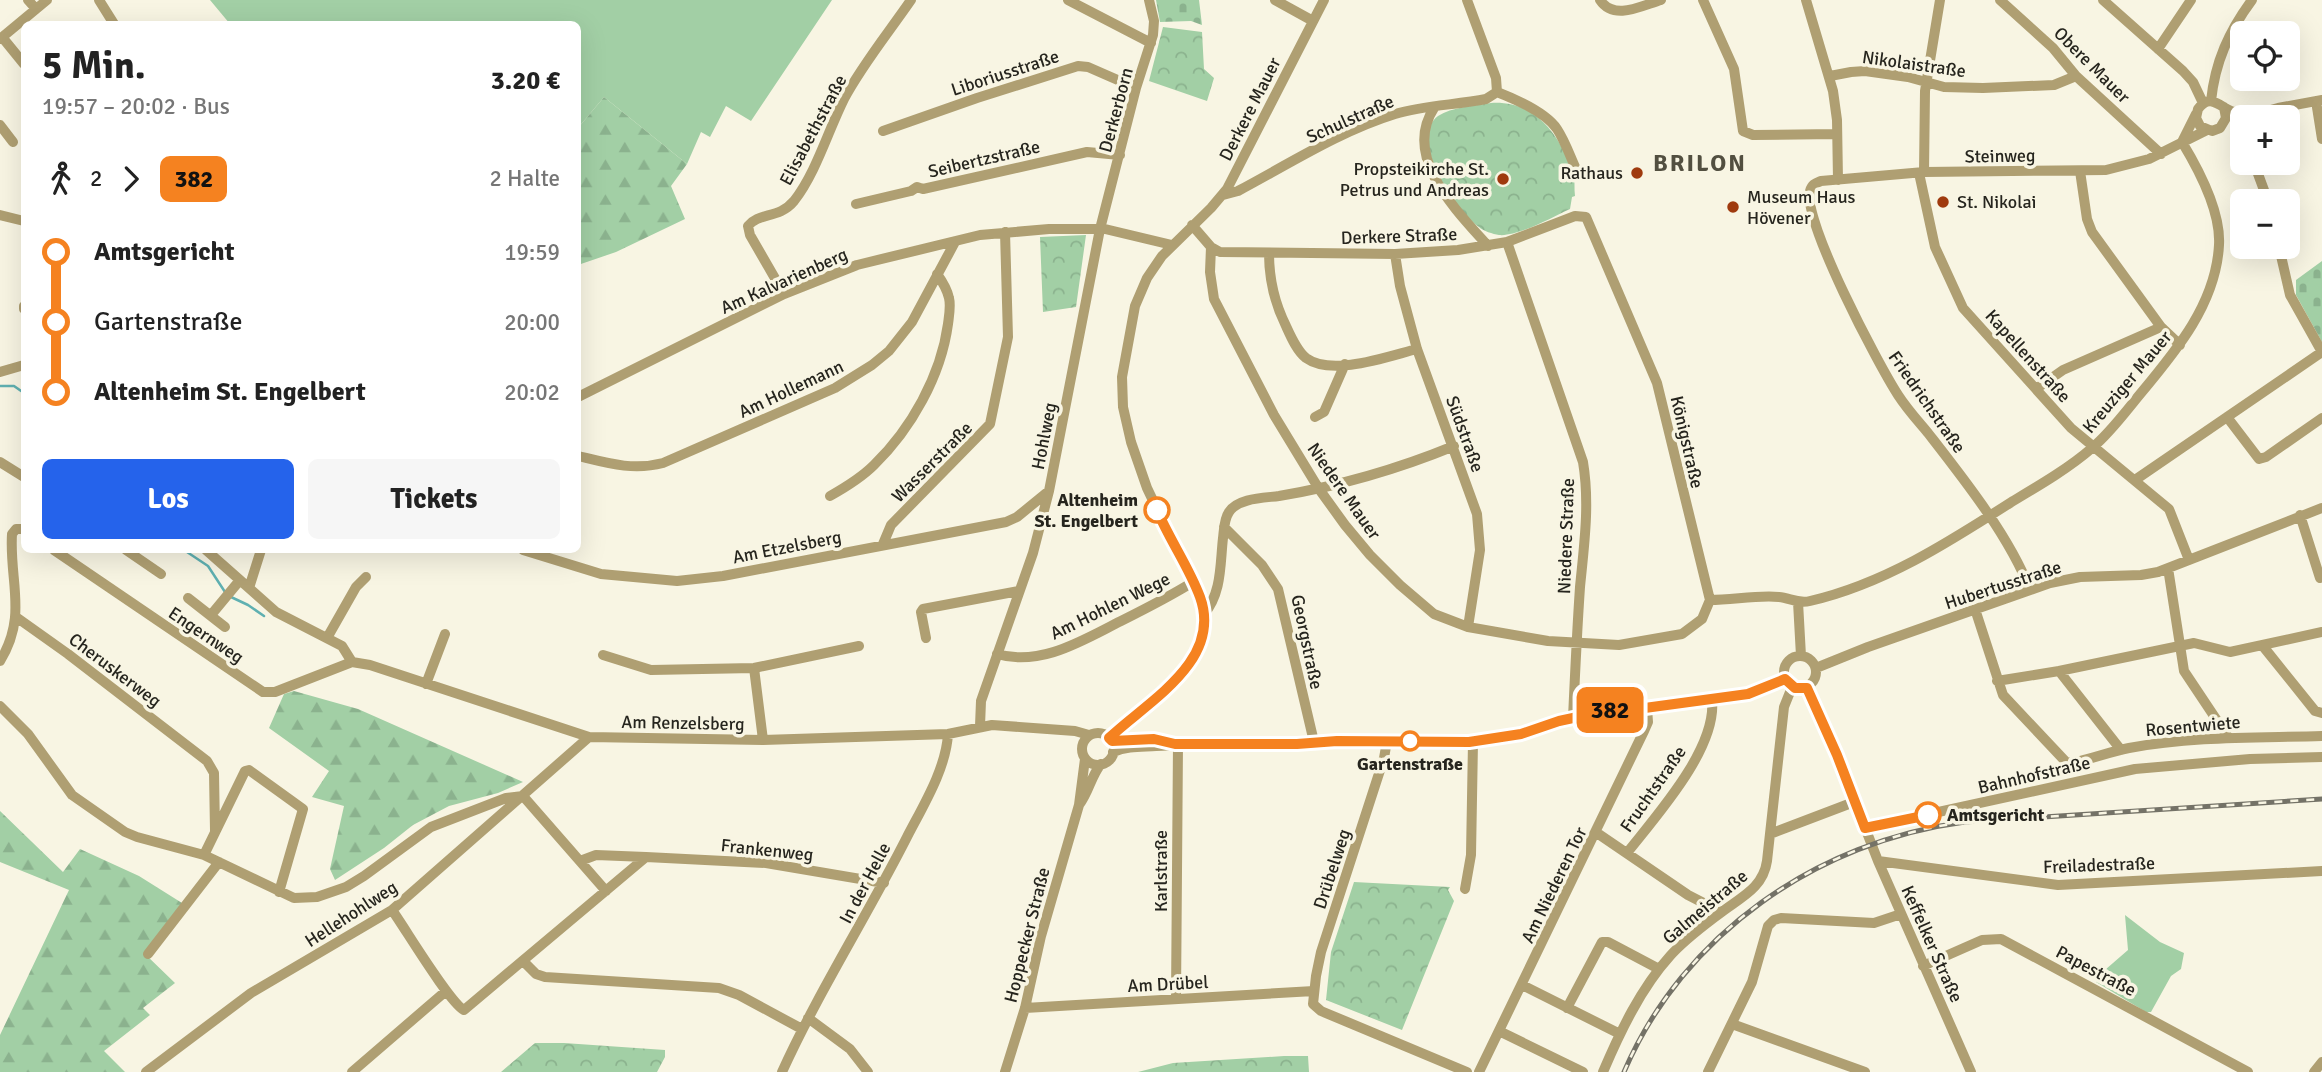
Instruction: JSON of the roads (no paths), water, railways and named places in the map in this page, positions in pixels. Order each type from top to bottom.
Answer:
[{"type":"street","points":[[28,0],[36,9]]},
{"type":"street","points":[[22,21],[47,0]]},
{"type":"street","points":[[99,0],[112,21]]},
{"type":"street","name":"Elisabethstraße","points":[[784,293],[750,235],[748,226],[755,220],[782,212],[794,201],[847,94],[911,0]]},
{"type":"street","points":[[1068,0],[1151,43]]},
{"type":"street","name":"Derkerborn","points":[[1100,229],[1136,88],[1151,43],[1154,21],[1149,0]]},
{"type":"street","points":[[1275,0],[1313,20]]},
{"type":"street","name":"Derkere Mauer","points":[[1193,582],[1147,488],[1130,442],[1123,407],[1122,377],[1130,327],[1141,292],[1155,265],[1223,195],[1324,0]]},
{"type":"street","points":[[1467,0],[1496,78],[1497,92],[1519,100],[1553,125],[1558,130],[1576,169]]},
{"type":"street","points":[[1600,0],[1612,11],[1620,12],[1661,0]]},
{"type":"street","points":[[1703,0],[1732,64],[1743,131],[1753,135],[1836,134]]},
{"type":"street","points":[[1805,0],[1830,76],[1836,110],[1838,180]]},
{"type":"street","name":"Kapellenstraße","points":[[1940,0],[1926,82],[1921,173],[1935,247],[1967,313],[2093,448],[2169,509],[2189,560]]},
{"type":"street","name":"Obere Mauer","points":[[2000,0],[2053,48],[2076,76],[2161,154]]},
{"type":"street","points":[[2103,0],[2193,82],[2207,102]]},
{"type":"street","points":[[2158,49],[2191,0]]},
{"type":"street","points":[[2182,142],[2196,113],[2207,102],[2221,53],[2252,0]]},
{"type":"street","points":[[21,21],[1,38],[21,61]]},
{"type":"street","name":"Liboriusstraße","points":[[883,131],[1078,66],[1088,67],[1136,88]]},
{"type":"street","name":"Nikolaistraße","points":[[1830,76],[1860,71],[1885,73],[1944,87],[2003,88],[2054,85],[2076,76]]},
{"type":"street","name":"Schulstraße","points":[[1223,195],[1238,191],[1366,125],[1401,112],[1486,99],[1497,92]]},
{"type":"street","points":[[2300,105],[2319,101],[2322,139]]},
{"type":"street","points":[[2207,102],[2218,102],[2230,110]]},
{"type":"street","points":[[2220,128],[2226,118],[2224,107]]},
{"type":"street","points":[[1434,108],[1425,128],[1426,160],[1434,178],[1488,246]]},
{"type":"street","points":[[2196,113],[2197,122],[2207,130],[2230,124]]},
{"type":"street","points":[[0,125],[13,142]]},
{"type":"street","name":"Steinweg","points":[[1814,184],[1921,173],[2119,168],[2161,154],[2207,130]]},
{"type":"street","name":"Kreuziger Mauer","points":[[1798,602],[1819,599],[1870,583],[1921,557],[1989,517],[2093,448],[2125,413],[2180,345],[2209,291],[2217,266],[2219,240],[2211,205],[2182,142]]},
{"type":"street","name":"Seibertzstraße","points":[[856,204],[911,191],[917,187],[923,189],[1082,153],[1120,155]]},
{"type":"street","points":[[2080,171],[2090,227],[2161,327],[2180,345]]},
{"type":"street","name":"Friedrichstraße","points":[[1814,184],[1809,194],[1813,216],[1867,343],[1900,398],[1989,517],[2023,571],[2030,590]]},
{"type":"street","points":[[0,215],[21,220]]},
{"type":"street","name":"Derkere Straße","points":[[1211,247],[1220,252],[1395,254],[1488,246],[1507,242],[1575,216],[1583,216]]},
{"type":"street","name":"Königstraße","points":[[1583,216],[1588,221],[1657,383],[1710,600]]},
{"type":"street","points":[[1192,225],[1211,247]]},
{"type":"street","name":"Am Kalvarienberg","points":[[581,395],[784,293],[849,267],[1005,232],[1100,229],[1172,245]]},
{"type":"street","name":"Hohlweg","points":[[980,726],[981,701],[1038,537],[1100,229]]},
{"type":"street","name":"Wasserstraße","points":[[883,544],[891,525],[990,424],[1008,337],[1005,232]]},
{"type":"street","name":"Am Hollemann","points":[[581,457],[633,467],[663,463],[835,388],[872,365],[895,344],[912,322],[955,242]]},
{"type":"street","name":"Niedere Straße","points":[[1507,242],[1583,462],[1586,511],[1573,718]]},
{"type":"street","name":"Niedere Mauer","points":[[1211,247],[1211,284],[1217,305],[1274,415],[1319,489],[1370,555],[1434,614],[1468,627],[1520,638],[1619,645],[1679,635],[1699,622],[1708,610],[1710,600]]},
{"type":"street","points":[[1269,253],[1273,298],[1299,351],[1313,362],[1345,365],[1417,349]]},
{"type":"street","name":"Südstraße","points":[[1395,254],[1400,286],[1417,349],[1474,504],[1480,533],[1468,627]]},
{"type":"street","points":[[2137,481],[2322,352],[2290,295],[2282,259]]},
{"type":"street","points":[[830,496],[854,482],[878,461],[912,416],[931,382],[944,344],[950,307],[948,295],[937,274]]},
{"type":"street","points":[[2036,389],[2058,372],[2161,327]]},
{"type":"street","points":[[1315,417],[1324,412],[1345,365]]},
{"type":"street","points":[[0,372],[21,366]]},
{"type":"street","points":[[2227,417],[2259,459],[2266,457],[2322,418]]},
{"type":"street","points":[[1204,614],[1217,592],[1224,527],[1230,511],[1242,503],[1319,489],[1407,464],[1454,446]]},
{"type":"street","points":[[0,461],[21,475]]},
{"type":"street","name":"Am Etzelsberg","points":[[533,553],[601,574],[677,581],[736,574],[1010,521],[1049,491]]},
{"type":"street","name":"Hubertusstraße","points":[[1816,668],[2030,590],[2080,578],[2141,575],[2168,568],[2322,508]]},
{"type":"street","points":[[2300,515],[2320,578]]},
{"type":"street","name":"Georgstraße","points":[[1224,527],[1262,565],[1278,589],[1314,742]]},
{"type":"street","points":[[0,661],[11,640],[16,617],[12,538],[20,529]]},
{"type":"street","name":"Engernweg","points":[[58,553],[263,692],[275,692],[352,662]]},
{"type":"street","points":[[130,553],[161,574]]},
{"type":"street","points":[[209,553],[288,620],[342,646],[352,662]]},
{"type":"street","points":[[249,588],[260,553]]},
{"type":"street","points":[[2168,568],[2186,675],[2228,737]]},
{"type":"street","points":[[327,638],[356,587],[366,577]]},
{"type":"street","points":[[211,615],[240,580]]},
{"type":"street","points":[[1064,731],[1082,745],[1086,759],[1093,764],[1109,760],[1111,743],[1132,717],[1176,679],[1191,662],[1202,637],[1204,614],[1193,582]]},
{"type":"street","name":"Am Hohlen Wege","points":[[997,654],[1021,658],[1060,650],[1159,602],[1193,582]]},
{"type":"street","points":[[926,638],[923,609],[1019,591]]},
{"type":"street","points":[[1710,600],[1780,597],[1798,602],[1801,656]]},
{"type":"street","points":[[188,598],[225,627]]},
{"type":"street","points":[[1975,609],[1997,681],[2198,643],[2230,652],[2322,632]]},
{"type":"street","name":"Cheruskerweg","points":[[16,617],[208,761],[214,773],[215,831]]},
{"type":"street","points":[[426,684],[445,634]]},
{"type":"street","points":[[2262,645],[2315,711],[2322,713]]},
{"type":"street","points":[[603,655],[651,670],[754,668],[859,646]]},
{"type":"street","points":[[1789,683],[1786,665],[1794,657],[1801,656],[1811,660],[1816,668],[1814,681],[1807,688]]},
{"type":"street","name":"Am Renzelsberg","points":[[352,662],[370,665],[589,737],[763,740],[948,734]]},
{"type":"street","points":[[754,668],[763,740]]},
{"type":"street","points":[[2059,671],[2122,750]]},
{"type":"street","name":"Rosentwiete","points":[[1997,681],[2006,700],[2061,759],[2068,763],[2122,750],[2228,737],[2322,736]]},
{"type":"street","points":[[1082,745],[1089,736],[1097,733],[1111,743],[1128,747],[1175,743],[1473,741],[1521,734],[1601,712],[1712,700],[1789,683],[1807,688]]},
{"type":"street","name":"Galmeistraße","points":[[1603,1072],[1620,1034],[1659,969],[1679,947],[1763,879],[1789,683]]},
{"type":"street","points":[[1807,688],[1865,828]]},
{"type":"street","name":"Fruchtstraße","points":[[1627,853],[1695,762],[1711,720],[1712,700]]},
{"type":"street","points":[[0,706],[28,734],[77,800],[131,835],[204,855],[279,892],[300,898],[328,894],[364,876],[431,827],[506,798],[523,796],[606,891]]},
{"type":"street","name":"Am Niederen Tor","points":[[1479,1072],[1644,731],[1648,722],[1647,708]]},
{"type":"street","points":[[1132,717],[1129,731],[1137,739]]},
{"type":"street","points":[[948,734],[992,725],[1064,731],[1089,736]]},
{"type":"street","name":"In der Helle","points":[[782,1072],[808,1017],[884,883],[945,757],[948,734]]},
{"type":"street","name":"Hellehohlweg","points":[[147,1072],[251,993],[393,910],[589,737]]},
{"type":"street","points":[[1111,743],[1158,739],[1175,743]]},
{"type":"street","name":"Drübelweg","points":[[1387,741],[1384,758],[1325,938],[1314,991],[1315,1007],[1467,1072]]},
{"type":"street","points":[[1465,888],[1471,855],[1473,741]]},
{"type":"street","name":"Karlstraße","points":[[1175,743],[1176,998]]},
{"type":"street","name":"Bahnhofstraße","points":[[1865,828],[2135,769],[2250,759],[2322,757]]},
{"type":"street","name":"Hoppecker Straße","points":[[1005,1072],[1025,1008],[1041,936],[1079,805],[1086,759]]},
{"type":"street","name":"Hoppecker Straße","points":[[1079,805],[1101,764]]},
{"type":"street","points":[[204,855],[247,770],[303,811],[279,892]]},
{"type":"street","points":[[1770,834],[1854,802]]},
{"type":"street","name":"Keffelker Straße","points":[[1865,828],[1971,1072]]},
{"type":"street","name":"Fruchtstraße","points":[[1597,832],[1694,899],[1721,912]]},
{"type":"street","name":"Frankenweg","points":[[580,861],[596,855],[766,863],[884,883]]},
{"type":"street","points":[[393,910],[446,991],[460,1009],[466,1010],[646,858]]},
{"type":"street","name":"Freiladestraße","points":[[1878,861],[2058,885],[2322,871]]},
{"type":"street","points":[[148,954],[219,862]]},
{"type":"street","points":[[1708,1072],[1755,974],[1768,926],[1774,920],[1787,918],[1874,923],[1901,914]]},
{"type":"street","name":"Papestraße","points":[[1923,966],[1982,940],[2001,939],[2248,1072]]},
{"type":"street","points":[[1567,1008],[1602,942],[1608,942],[1659,969]]},
{"type":"street","points":[[523,961],[536,974],[545,977],[719,988],[739,995],[802,1029]]},
{"type":"street","points":[[1522,985],[1620,1034]]},
{"type":"street","points":[[352,1072],[446,991]]},
{"type":"street","name":"Am Drübel","points":[[1025,1008],[1314,991]]},
{"type":"street","points":[[808,1017],[850,1049],[868,1072]]},
{"type":"street","points":[[1732,1024],[1865,1072]]},
{"type":"street","points":[[1499,1031],[1583,1072]]},
{"type":"street","points":[[2314,1072],[2322,1062]]},
{"type":"waterway","points":[[0,386],[14,386],[21,391]]},
{"type":"waterway","points":[[188,553],[208,566],[225,592]]},
{"type":"waterway","points":[[231,597],[264,616]]},
{"type":"railway","points":[[1624,1072],[1650,1022],[1682,977],[1719,937],[1762,902],[1808,873],[1858,850],[1911,833],[1965,822],[2322,799]]},
{"type":"place","name":"Rathaus","points":[[1637,173]]},
{"type":"place","name":"Propsteikirche St. Petrus und Andreas","points":[[1503,179]]},
{"type":"place","name":"St. Nikolai","points":[[1943,202]]},
{"type":"place","name":"Museum Haus Hövener","points":[[1733,207]]},
{"type":"place","name":"Altenheim St. Engelbert","points":[[1157,510]]},
{"type":"place","name":"Gartenstraße","points":[[1410,741]]},
{"type":"place","name":"Amtsgericht","points":[[1928,815]]},
{"type":"district","name":"BRILON","points":[[1700,163]]}]
